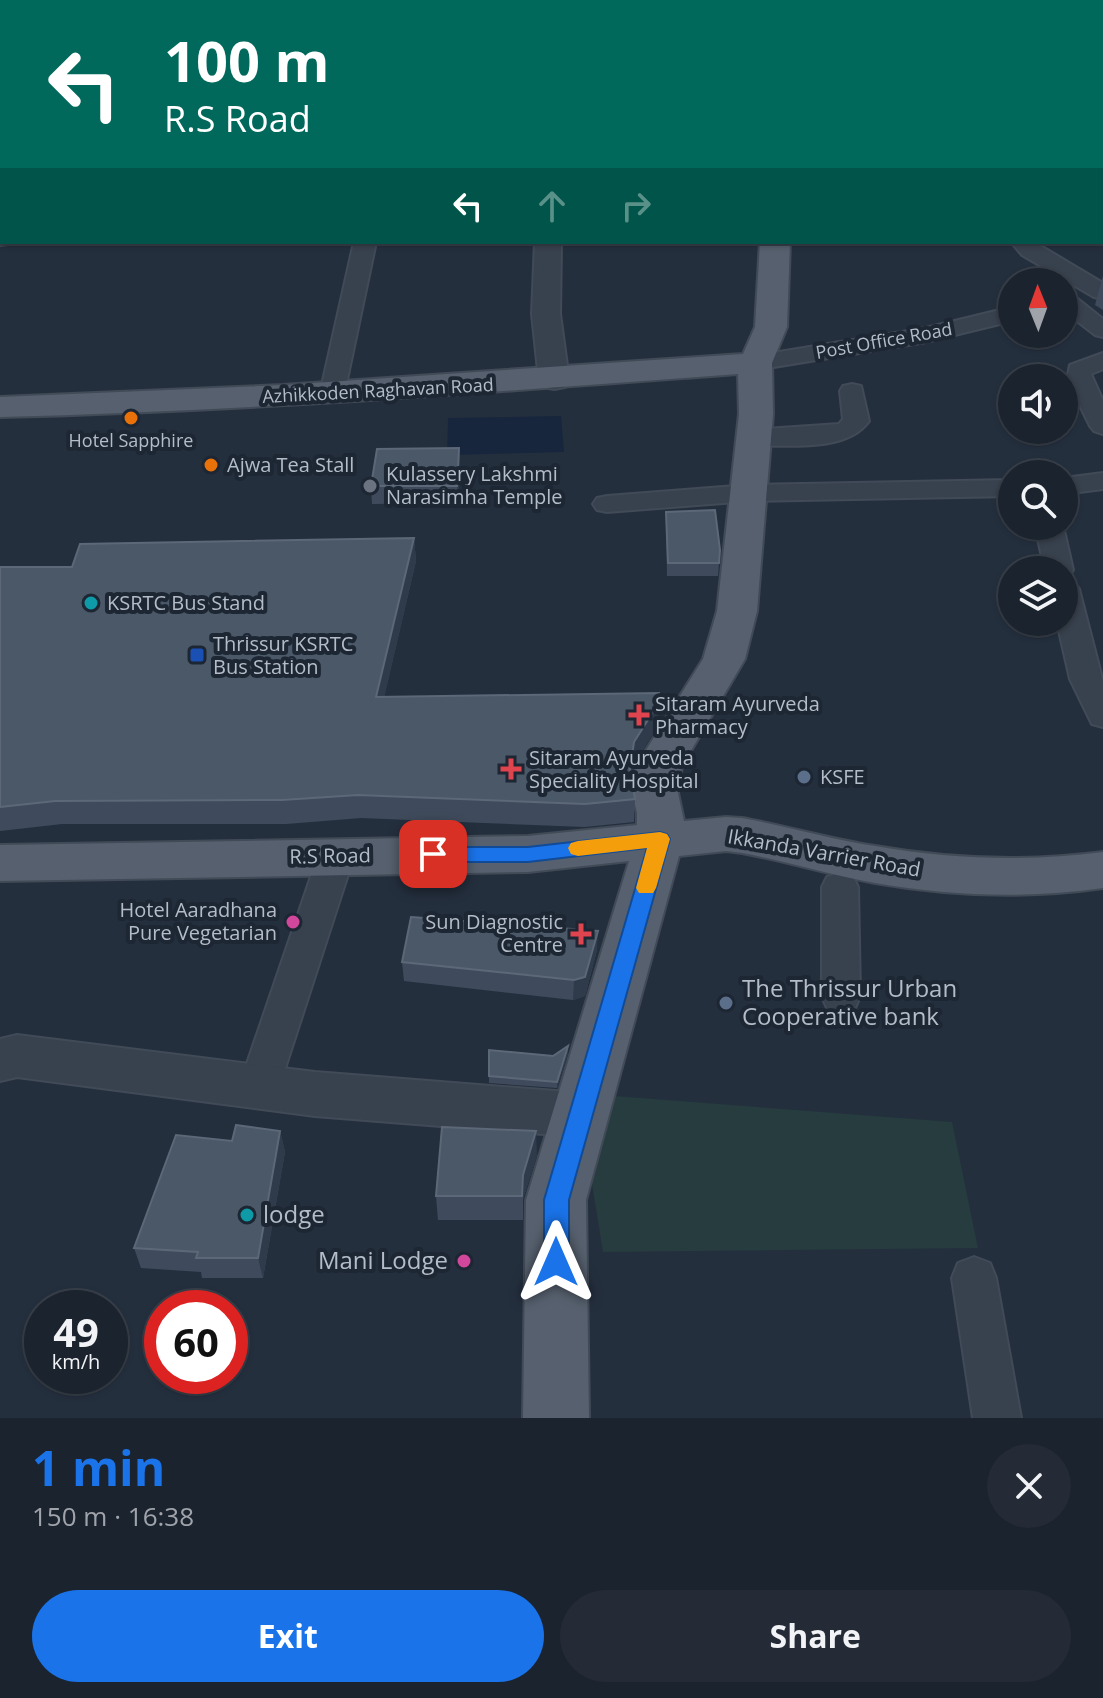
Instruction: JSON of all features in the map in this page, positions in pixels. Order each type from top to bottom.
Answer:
[{"type":"main road","points":[[556,1418],[556,1200],[660,839],[661,813],[655,793],[659,766],[724,659],[731,642],[749,493],[755,363],[771,327],[775,244]]},
{"type":"main road","name":"Azhikkoden Raghavan Road","points":[[0,407],[332,394],[755,363]]},
{"type":"main road","name":"Ikkanda Varrier Road","points":[[660,839],[726,834],[758,838],[849,860],[932,871],[1008,875],[1103,870]]},
{"type":"main road","name":"R.S Road","points":[[0,863],[528,854],[660,839]]},
{"type":"main road","name":"Ikkanda Varrier Road","points":[[660,839],[840,887],[949,899],[1018,902],[1103,897]]},
{"type":"street","points":[[332,394],[365,244]]},
{"type":"street","points":[[548,244],[546,314],[554,380]]},
{"type":"street","points":[[1024,244],[1103,292]]},
{"type":"street","points":[[1078,298],[1103,292]]},
{"type":"street","points":[[1078,311],[1103,330]]},
{"type":"street","name":"Post Office Road","points":[[755,363],[926,335],[998,317]]},
{"type":"street","points":[[1103,360],[1079,370],[1079,379],[1103,426]]},
{"type":"street","points":[[753,438],[836,434],[848,429],[856,421],[852,391]]},
{"type":"street","points":[[1078,484],[1103,481]]},
{"type":"street","points":[[607,504],[749,493],[998,488]]},
{"type":"street","points":[[1075,636],[1086,679],[1103,716]]},
{"type":"street","points":[[259,1087],[336,856]]},
{"type":"street","points":[[840,887],[841,997]]},
{"type":"street","points":[[0,1060],[17,1056],[259,1087],[581,1115]]},
{"type":"street","points":[[974,1278],[997,1418]]},
{"type":"green space","points":[[614,1096],[952,1122],[978,1248],[603,1252],[592,1184]]},
{"type":"water","points":[[561,416],[564,452],[447,455],[448,418]]},
{"type":"building","points":[[459,448],[457,486],[371,486],[377,449]]},
{"type":"building","points":[[715,510],[719,563],[668,563],[666,512]]},
{"type":"building","name":"Thrissur KSRTC Bus Station","points":[[414,538],[376,697],[659,693],[658,704],[634,742],[630,769],[635,799],[585,804],[358,795],[282,800],[55,801],[0,807],[0,567],[72,567],[80,544]]},
{"type":"building","points":[[411,917],[598,931],[585,977],[574,980],[402,962]]},
{"type":"building","points":[[568,1046],[557,1082],[489,1076],[489,1050],[553,1056]]},
{"type":"building","points":[[236,1125],[280,1131],[258,1258],[196,1258],[198,1252],[134,1248],[176,1135],[232,1141]]},
{"type":"building","points":[[442,1127],[536,1131],[523,1175],[522,1196],[436,1196]]},
{"type":"slow traffic","points":[[578,848],[660,839],[646,888]]},
{"type":"place","name":"Hotel Sapphire","points":[[131,418]]},
{"type":"place","name":"Ajwa Tea Stall","points":[[211,465]]},
{"type":"place","name":"Kulassery Lakshmi Narasimha Temple","points":[[370,486]]},
{"type":"place","name":"KSRTC Bus Stand","points":[[91,603]]},
{"type":"place","name":"Thrissur KSRTC Bus Station","points":[[197,655]]},
{"type":"place","name":"Sitaram Ayurveda Pharmacy","points":[[639,715]]},
{"type":"place","name":"Sitaram Ayurveda Speciality Hospital","points":[[511,769]]},
{"type":"place","name":"KSFE","points":[[804,777]]},
{"type":"place","name":"Hotel Aaradhana Pure Vegetarian","points":[[293,922]]},
{"type":"place","name":"Sun Diagnostic Centre","points":[[581,934]]},
{"type":"place","name":"The Thrissur Urban Cooperative bank","points":[[726,1003]]},
{"type":"place","name":"lodge","points":[[247,1215]]},
{"type":"place","name":"Mani Lodge","points":[[464,1261]]},
{"type":"route","points":[[433,854],[528,854],[660,839],[556,1200],[556,1262]]}]
